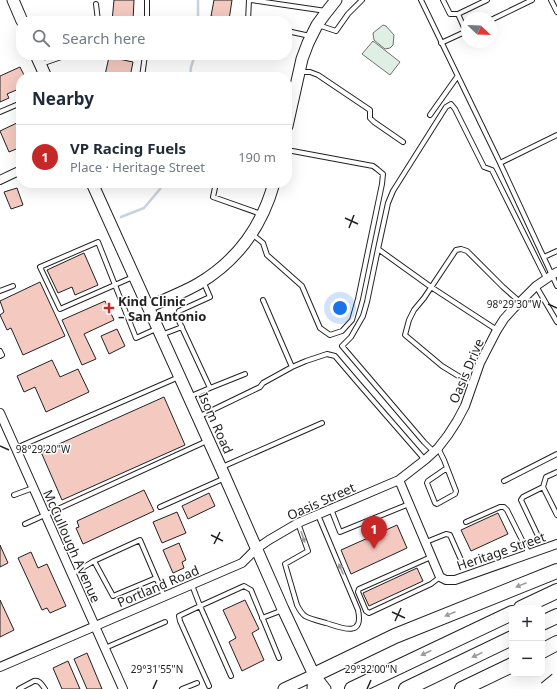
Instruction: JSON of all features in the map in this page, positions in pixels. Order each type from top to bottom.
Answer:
[{"type":"highway","points":[[314,675],[396,636],[557,571]]},
{"type":"highway","points":[[528,605],[557,591]]},
{"type":"highway","points":[[352,689],[509,613]]},
{"type":"highway","points":[[545,622],[557,616]]},
{"type":"highway","points":[[406,689],[509,639]]},
{"type":"highway","points":[[545,649],[557,643]]},
{"type":"highway","points":[[462,689],[509,666]]},
{"type":"highway","points":[[537,689],[557,681]]},
{"type":"highway","points":[[546,689],[557,681]]},
{"type":"street","points":[[13,0],[20,16]]},
{"type":"street","points":[[292,104],[302,59],[311,36],[317,25],[336,0]]},
{"type":"street","points":[[38,60],[44,72]]},
{"type":"street","points":[[0,180],[16,172]]},
{"type":"street","name":"Isom Road","points":[[94,188],[283,609],[314,675],[325,689]]},
{"type":"street","points":[[148,307],[203,281],[225,265],[252,234],[263,215],[272,188]]},
{"type":"street","name":"Oasis Drive","points":[[399,480],[436,450],[448,435],[465,406],[480,363],[504,319],[536,286],[552,275]]},
{"type":"street","name":"McCullough Avenue","points":[[0,413],[123,689]]},
{"type":"street","points":[[399,480],[440,577]]},
{"type":"street","name":"Oasis Street","points":[[256,549],[298,523],[399,480]]},
{"type":"street","name":"Heritage Street","points":[[440,577],[446,580],[455,580],[557,544]]},
{"type":"street","name":"Portland Road","points":[[0,667],[242,563],[256,549]]},
{"type":"street","points":[[284,689],[314,675]]},
{"type":"street","name":"Isom Road","points":[[314,675],[314,689]]},
{"type":"lane","points":[[147,0],[147,16]]},
{"type":"lane","points":[[248,16],[250,0],[327,11]]},
{"type":"lane","points":[[317,25],[336,31],[348,14],[362,0]]},
{"type":"lane","points":[[421,0],[500,163],[557,286]]},
{"type":"lane","points":[[443,0],[450,14],[458,14],[487,0]]},
{"type":"lane","points":[[497,17],[532,0]]},
{"type":"lane","points":[[551,0],[557,12]]},
{"type":"lane","points":[[96,4],[97,16]]},
{"type":"lane","points":[[458,14],[461,20]]},
{"type":"lane","points":[[292,32],[311,36]]},
{"type":"lane","points":[[441,43],[461,33]]},
{"type":"lane","points":[[143,72],[145,60]]},
{"type":"lane","points":[[299,72],[310,72],[318,75],[357,101],[370,110],[370,118],[374,122],[403,142]]},
{"type":"lane","points":[[430,115],[457,77]]},
{"type":"lane","points":[[447,468],[427,482],[435,503],[437,504],[455,494],[456,491],[444,460],[436,450],[424,442],[342,346],[351,338],[363,316],[388,203],[393,191],[446,107],[450,104],[455,109],[484,167],[492,170],[552,275]]},
{"type":"lane","points":[[0,112],[16,105]]},
{"type":"lane","points":[[500,163],[557,135]]},
{"type":"lane","points":[[252,234],[263,243],[267,255],[302,286],[320,328],[330,335],[342,331],[352,320],[358,298],[382,184],[382,174],[373,166],[292,151]]},
{"type":"lane","points":[[215,188],[213,197],[263,215]]},
{"type":"lane","points":[[134,277],[115,285],[60,309],[40,267],[98,242],[115,285],[136,338],[159,331],[182,327]]},
{"type":"lane","points":[[378,249],[431,287],[497,330]]},
{"type":"lane","points":[[473,385],[442,366],[404,335],[408,320],[456,250],[461,249],[467,251],[520,302]]},
{"type":"lane","points":[[544,257],[557,251]]},
{"type":"lane","points":[[203,281],[210,297],[179,311],[177,317],[210,388]]},
{"type":"lane","points":[[0,291],[13,286]]},
{"type":"lane","points":[[536,286],[557,322]]},
{"type":"lane","points":[[263,300],[292,367]]},
{"type":"lane","points":[[0,351],[2,355],[0,356]]},
{"type":"lane","points":[[198,418],[260,387],[263,383],[292,367],[326,354],[335,356],[425,460]]},
{"type":"lane","points":[[189,397],[245,374]]},
{"type":"lane","points":[[16,448],[179,377]]},
{"type":"lane","points":[[220,468],[322,423]]},
{"type":"lane","points":[[24,524],[208,440]]},
{"type":"lane","points":[[504,481],[557,454]]},
{"type":"lane","points":[[557,472],[546,477],[544,487],[557,514]]},
{"type":"lane","points":[[160,507],[225,478]]},
{"type":"lane","points":[[538,536],[521,500],[523,497],[544,487]]},
{"type":"lane","points":[[14,495],[33,488]]},
{"type":"lane","points":[[332,509],[340,532],[409,504]]},
{"type":"lane","points":[[466,522],[500,507],[504,507],[507,510],[529,554]]},
{"type":"lane","points":[[298,523],[308,551],[285,564],[297,606],[305,616],[352,630],[359,622],[356,605],[318,515]]},
{"type":"lane","points":[[425,542],[446,534],[450,535],[462,562]]},
{"type":"lane","points":[[71,574],[94,561],[140,540],[164,596]]},
{"type":"lane","points":[[431,557],[359,589],[358,592],[366,612],[431,584],[440,577]]},
{"type":"lane","points":[[94,561],[113,596],[156,578]]},
{"type":"lane","points":[[191,584],[231,676]]},
{"type":"lane","points":[[209,686],[179,616],[244,586],[251,590],[279,658]]},
{"type":"lane","points":[[262,618],[283,609]]},
{"type":"lane","points":[[105,648],[165,622]]},
{"type":"lane","points":[[19,689],[36,680],[40,682],[45,689]]},
{"type":"lane","points":[[182,689],[197,683]]},
{"type":"green space","points":[[383,25],[386,26],[394,35],[393,45],[390,48],[385,49],[374,40],[373,33]]},
{"type":"green space","points":[[373,41],[400,62],[390,75],[362,54]]},
{"type":"building","points":[[114,0],[134,0],[133,16],[112,16]]},
{"type":"building","points":[[214,0],[232,0],[230,16],[211,16]]},
{"type":"building","points":[[108,60],[123,60],[133,62],[131,72],[106,72]]},
{"type":"building","points":[[20,67],[22,72],[16,72],[16,90],[7,94],[9,98],[0,102],[0,76]]},
{"type":"building","points":[[16,123],[16,149],[9,152],[0,131]]},
{"type":"building","points":[[17,188],[23,205],[11,209],[4,192]]},
{"type":"building","points":[[84,253],[98,285],[75,295],[72,287],[58,293],[47,270]]},
{"type":"building","points":[[40,282],[65,336],[23,355],[11,328],[7,330],[0,315],[4,312],[0,301]]},
{"type":"building","points":[[105,301],[114,320],[84,334],[96,359],[82,365],[62,320]]},
{"type":"building","points":[[117,329],[125,346],[109,354],[101,336]]},
{"type":"building","points":[[52,360],[60,377],[78,369],[89,392],[46,412],[35,387],[24,392],[17,376]]},
{"type":"building","points":[[164,397],[185,445],[62,500],[41,452]]},
{"type":"building","points":[[144,490],[154,511],[83,544],[76,528],[79,527],[77,521]]},
{"type":"building","points":[[209,493],[215,506],[188,519],[182,506]]},
{"type":"building","points":[[177,512],[186,533],[162,543],[153,522]]},
{"type":"building","points":[[498,513],[508,534],[471,551],[461,530]]},
{"type":"building","points":[[397,525],[407,548],[351,574],[341,550]]},
{"type":"building","points":[[179,543],[186,560],[182,562],[184,568],[173,573],[163,550]]},
{"type":"building","points":[[0,545],[8,563],[0,567]]},
{"type":"building","points":[[31,552],[38,568],[47,564],[66,606],[50,613],[47,608],[42,610],[18,558]]},
{"type":"building","points":[[417,568],[423,581],[369,606],[363,593]]},
{"type":"building","points":[[0,600],[14,630],[0,637]]},
{"type":"building","points":[[245,600],[259,629],[252,633],[264,660],[242,671],[229,642],[236,638],[223,610]]},
{"type":"building","points":[[87,653],[102,689],[87,689],[74,659]]},
{"type":"building","points":[[68,661],[80,689],[62,689],[53,668]]},
{"type":"waterway","points":[[198,0],[198,16]]},
{"type":"waterway","points":[[190,72],[193,60]]},
{"type":"waterway","points":[[121,217],[144,208],[160,188]]},
{"type":"place","name":"Kind Clinic – San Antonio","points":[[109,308]]},
{"type":"place","name":"VP Racing Fuels","points":[[374,549]]}]
